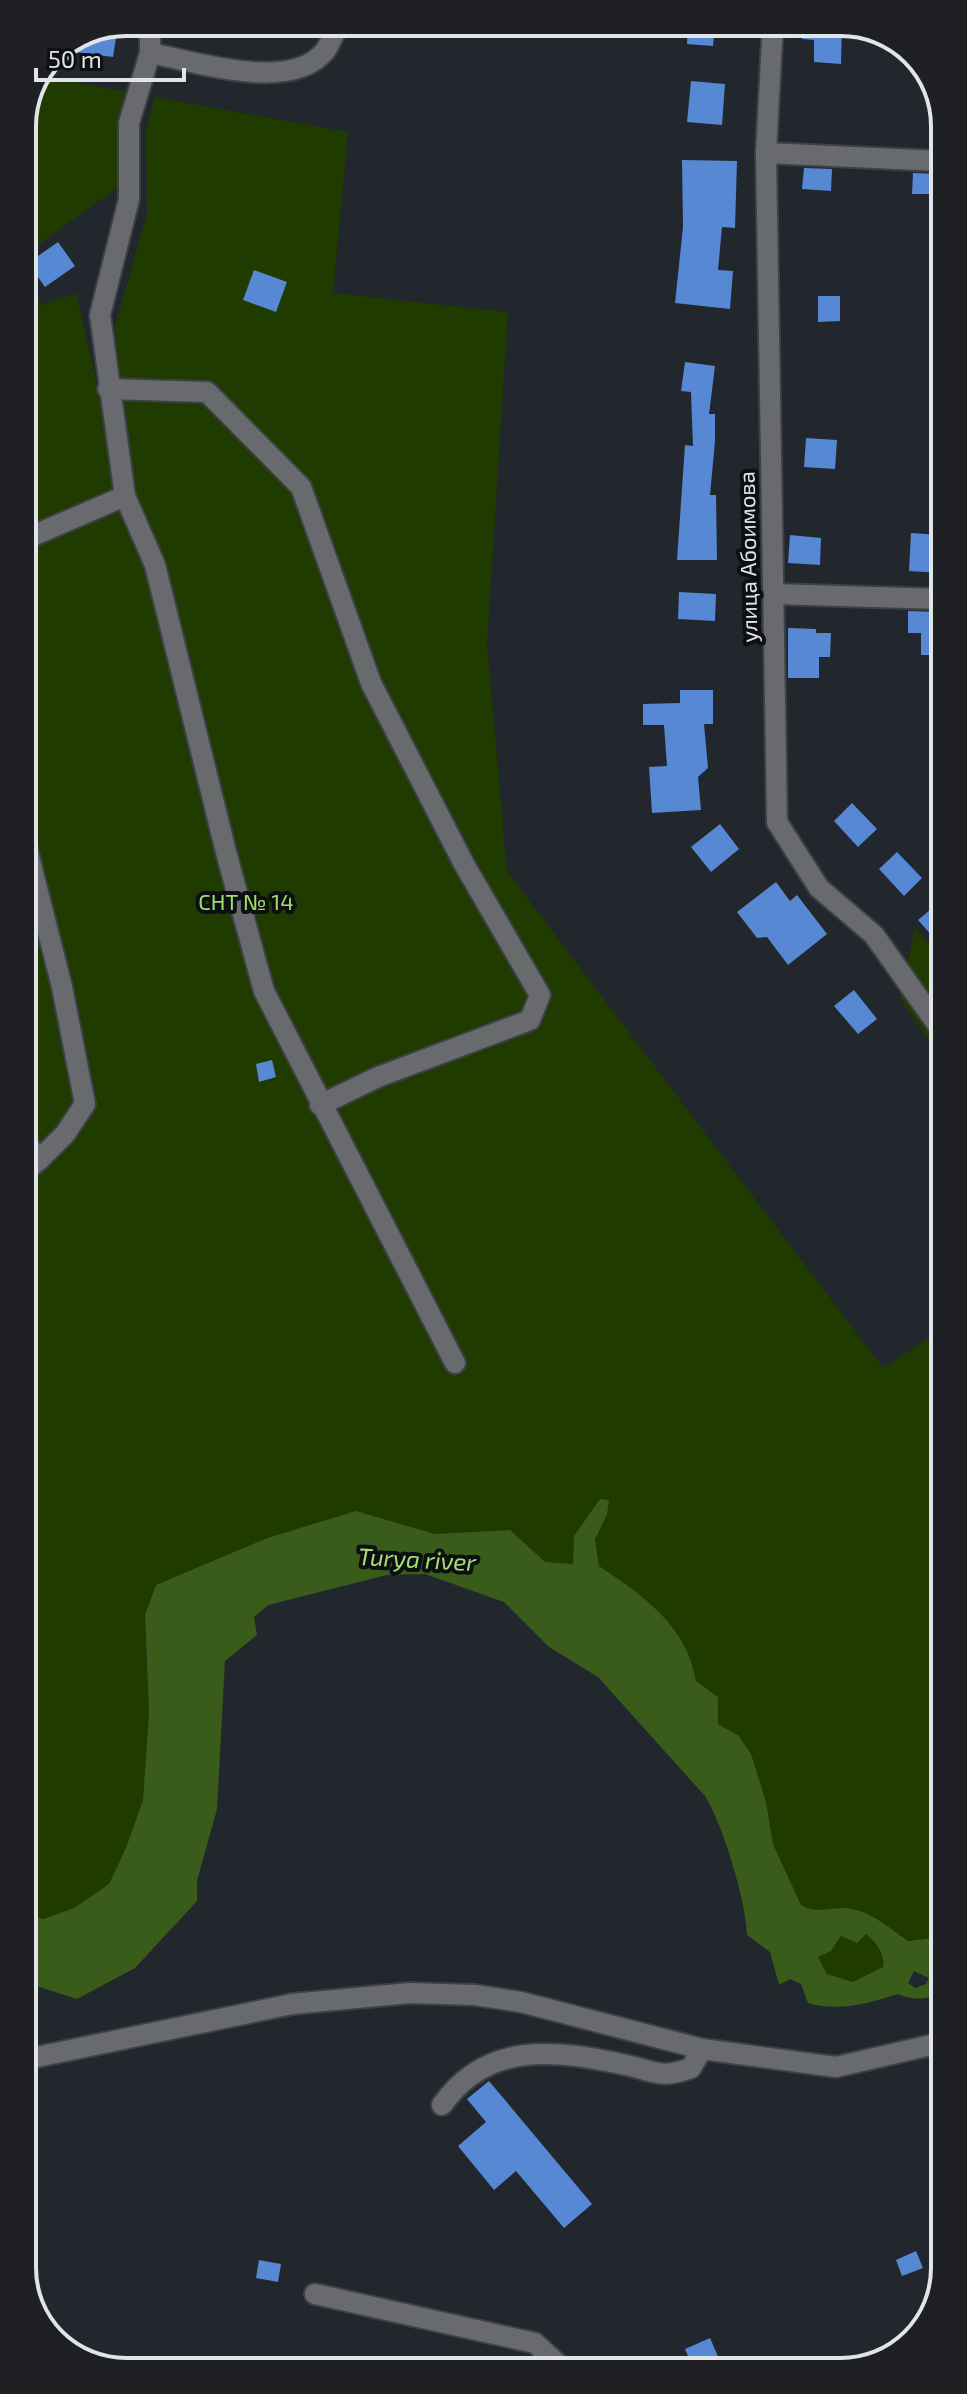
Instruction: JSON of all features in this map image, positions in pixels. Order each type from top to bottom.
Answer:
[{"type":"street","points":[[150,36],[150,53],[129,123],[129,199],[100,315],[125,496],[155,565],[264,991],[455,1363]]},
{"type":"street","points":[[150,53],[266,74],[298,71],[325,51],[332,36]]},
{"type":"street","name":"улица Абоимова","points":[[772,36],[766,153],[777,822],[819,888],[874,935],[931,1015]]},
{"type":"street","points":[[766,153],[931,161]]},
{"type":"street","points":[[108,389],[207,392],[301,487],[371,683],[457,852],[540,995],[530,1020],[378,1077],[320,1105]]},
{"type":"street","points":[[36,534],[125,496]]},
{"type":"street","points":[[773,594],[931,599]]},
{"type":"street","points":[[36,884],[62,987],[85,1104],[65,1134],[36,1161]]},
{"type":"street","points":[[36,2057],[292,2004],[410,1993],[475,1995],[521,2002],[702,2049],[836,2067],[931,2045]]},
{"type":"street","points":[[442,2105],[472,2074],[486,2065],[525,2052],[583,2058],[668,2076],[691,2068],[702,2049]]},
{"type":"street","points":[[315,2294],[535,2343],[551,2358]]},
{"type":"green space","points":[[50,78],[128,92],[121,185],[36,247],[36,120],[39,102]]},
{"type":"green space","name":"СНТ № 14","points":[[154,97],[348,132],[333,293],[508,312],[487,644],[507,871],[883,1368],[931,1337],[931,1938],[908,1941],[878,1920],[854,1909],[822,1910],[801,1905],[773,1844],[766,1802],[739,1736],[718,1724],[718,1697],[696,1681],[684,1643],[661,1613],[599,1566],[595,1538],[607,1515],[573,1564],[545,1562],[510,1530],[435,1534],[356,1511],[267,1538],[156,1585],[145,1615],[149,1713],[143,1800],[126,1848],[109,1884],[74,1908],[43,1919],[36,1917],[36,294],[42,305],[76,293],[97,384],[116,377],[116,322],[147,214],[146,132]]},
{"type":"green space","points":[[915,928],[931,947],[931,1043],[900,999]]},
{"type":"green space","points":[[866,1934],[880,1949],[884,1967],[853,1982],[828,1974],[817,1957],[831,1951],[841,1936],[858,1939]]},
{"type":"water","name":"Turya river","points":[[600,1499],[609,1500],[607,1515],[595,1539],[599,1566],[660,1613],[683,1643],[696,1681],[718,1697],[718,1724],[739,1736],[751,1754],[766,1802],[773,1844],[801,1905],[822,1910],[854,1909],[878,1920],[908,1941],[931,1938],[931,1996],[910,1998],[898,1994],[865,2003],[831,2007],[808,2003],[801,1984],[790,1979],[779,1985],[770,1952],[747,1935],[743,1903],[732,1864],[705,1796],[598,1677],[549,1647],[504,1602],[425,1574],[387,1575],[268,1605],[254,1617],[257,1635],[225,1661],[217,1809],[197,1881],[197,1901],[135,1968],[77,1999],[36,1986],[36,1917],[43,1919],[74,1908],[109,1884],[143,1800],[149,1713],[145,1615],[156,1585],[267,1538],[356,1511],[435,1534],[510,1530],[545,1562],[573,1564],[574,1536]],"holes":[[[866,1934],[883,1958],[883,1967],[853,1982],[827,1974],[818,1957],[831,1951],[841,1936],[857,1943]],[[914,1971],[929,1978],[926,1984],[915,1988],[908,1983]]]},
{"type":"building","points":[[687,36],[714,36],[713,46],[687,44]]},
{"type":"building","points":[[802,36],[842,36],[841,64],[814,62],[814,40],[802,39]]},
{"type":"building","points":[[116,37],[113,57],[75,52],[91,43]]},
{"type":"building","points":[[691,81],[725,84],[722,125],[687,122]]},
{"type":"building","points":[[682,160],[737,161],[735,228],[722,227],[718,270],[733,271],[730,309],[675,303],[683,227]]},
{"type":"building","points":[[804,168],[832,169],[831,191],[802,189]]},
{"type":"building","points":[[913,173],[931,174],[931,194],[912,194]]},
{"type":"building","points":[[58,242],[75,266],[45,287],[36,274],[36,257]]},
{"type":"building","points":[[254,270],[287,282],[276,312],[243,300]]},
{"type":"building","points":[[818,296],[840,296],[840,321],[818,322]]},
{"type":"building","points":[[685,362],[715,366],[709,414],[715,414],[710,495],[716,495],[717,560],[677,560],[685,445],[693,446],[691,392],[681,391]]},
{"type":"building","points":[[806,438],[837,440],[835,469],[804,467]]},
{"type":"building","points":[[911,533],[931,534],[931,572],[909,571]]},
{"type":"building","points":[[790,535],[821,538],[820,565],[788,563]]},
{"type":"building","points":[[679,592],[716,594],[715,621],[678,619]]},
{"type":"building","points":[[908,611],[931,612],[931,655],[921,655],[921,633],[908,633]]},
{"type":"building","points":[[788,628],[831,633],[830,657],[819,657],[819,678],[788,678]]},
{"type":"building","points":[[680,690],[713,690],[713,724],[704,724],[708,768],[698,777],[701,810],[652,813],[649,767],[667,766],[664,725],[643,725],[643,704],[680,703]]},
{"type":"building","points":[[852,803],[877,829],[858,847],[834,821]]},
{"type":"building","points":[[720,824],[739,849],[711,872],[691,847]]},
{"type":"building","points":[[897,852],[922,878],[904,896],[879,869]]},
{"type":"building","points":[[776,882],[790,901],[797,895],[827,934],[788,965],[767,937],[757,938],[737,912]]},
{"type":"building","points":[[931,909],[931,935],[918,920]]},
{"type":"building","points":[[854,990],[877,1019],[858,1034],[834,1006]]},
{"type":"building","points":[[272,1060],[276,1077],[259,1082],[256,1064]]},
{"type":"building","points":[[489,2081],[592,2204],[564,2228],[516,2171],[494,2190],[458,2146],[486,2122],[467,2099]]},
{"type":"building","points":[[916,2251],[923,2268],[902,2276],[896,2260]]},
{"type":"building","points":[[259,2260],[281,2264],[278,2282],[256,2278]]},
{"type":"building","points":[[710,2338],[719,2358],[689,2358],[685,2349]]}]
